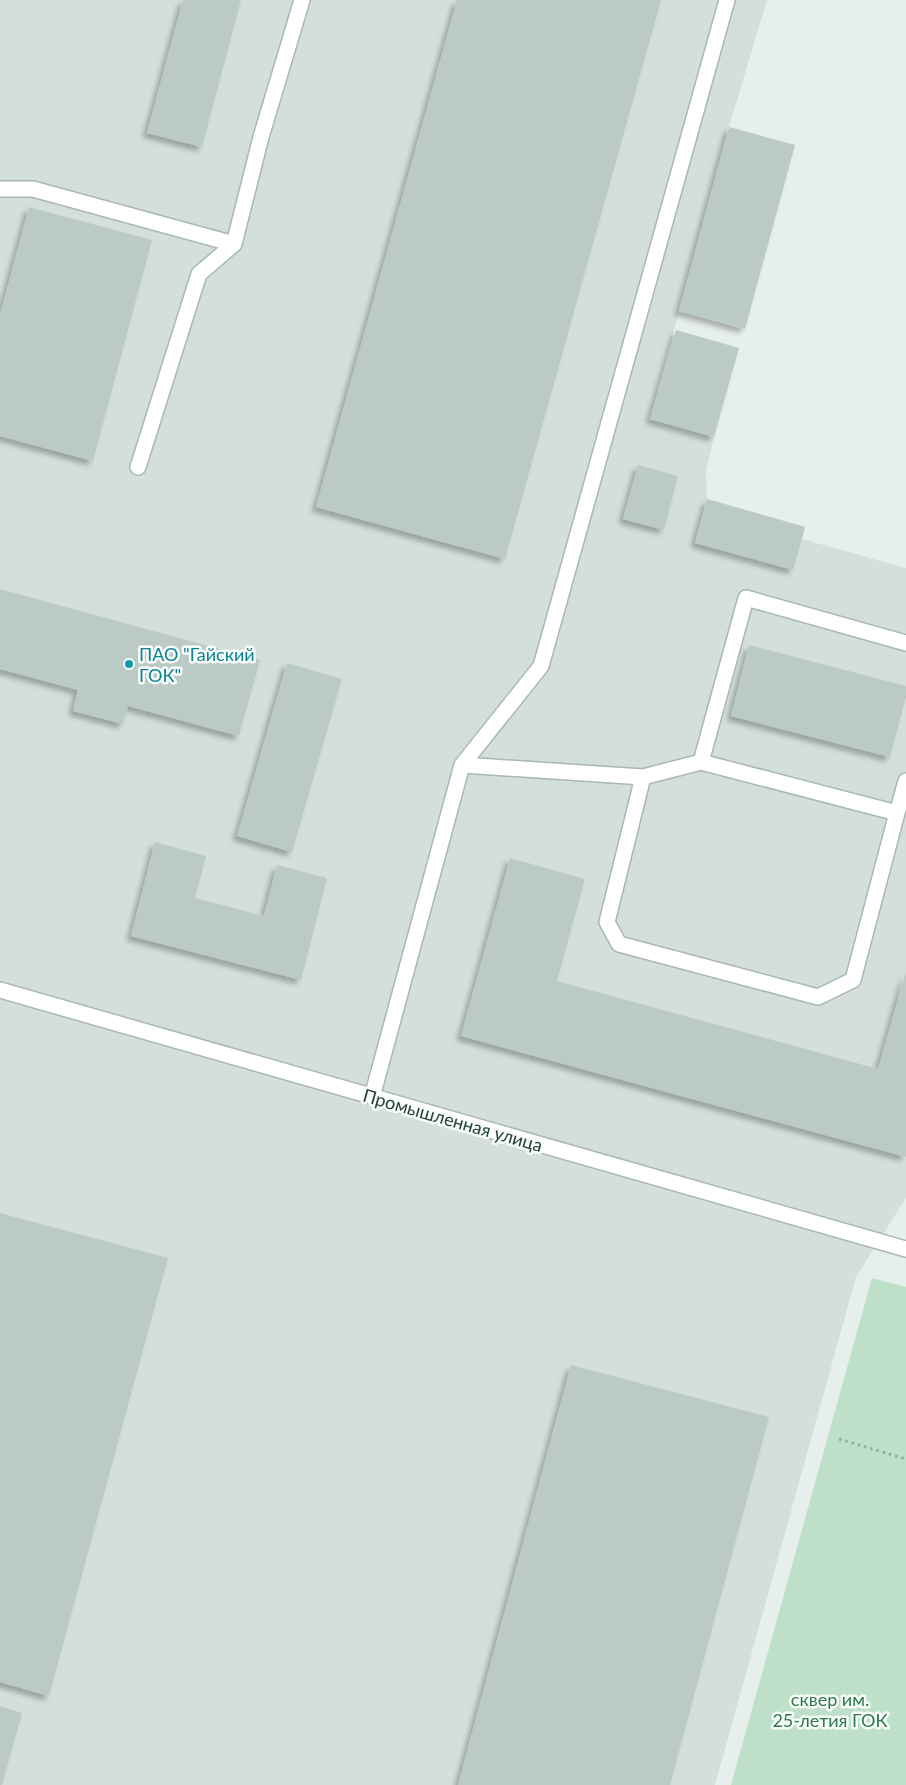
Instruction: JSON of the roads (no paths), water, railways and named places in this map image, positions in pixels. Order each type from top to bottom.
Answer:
[{"type":"street","points":[[138,466],[199,274],[234,244],[261,137],[302,0]]},
{"type":"street","points":[[372,1097],[462,765],[541,666],[727,0]]},
{"type":"street","points":[[0,189],[33,188],[234,244]]},
{"type":"street","points":[[701,762],[746,598],[906,643]]},
{"type":"street","points":[[462,765],[643,777],[701,762],[897,813]]},
{"type":"street","points":[[643,777],[606,922],[619,944],[818,997],[852,980],[906,781]]},
{"type":"street","name":"Промышленная улица","points":[[0,990],[906,1250]]},
{"type":"place","name":"ПАО \"Гайский ГОК\"","points":[[129,664]]},
{"type":"park label","name":"сквер им. 25-летия ГОК","points":[[830,1709]]}]
